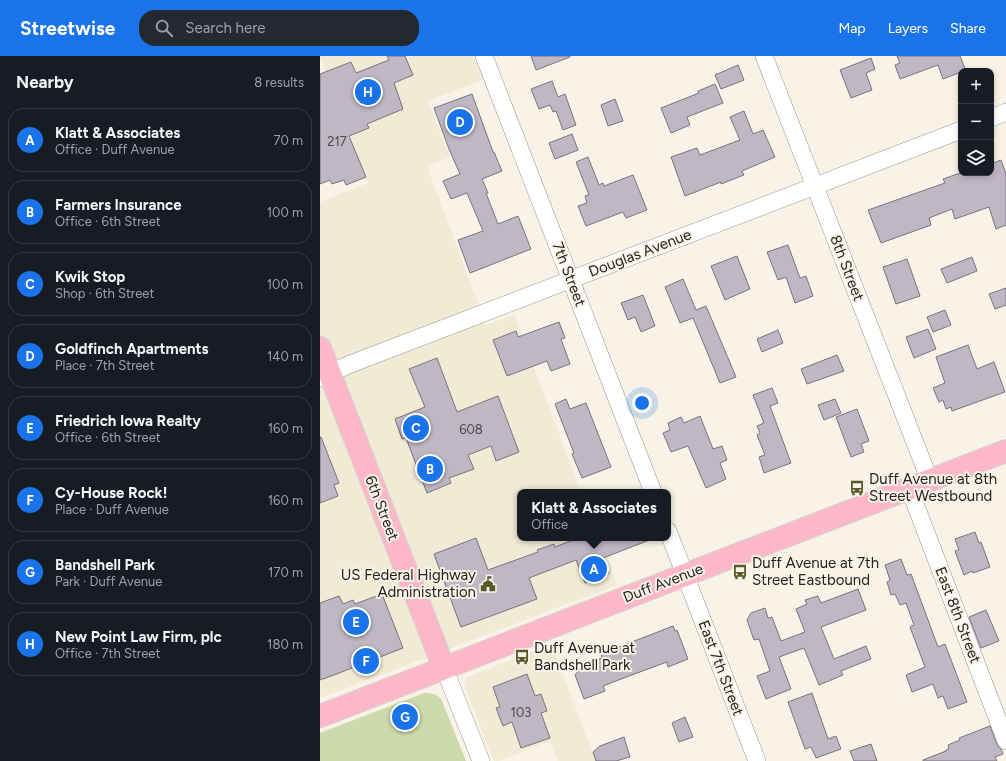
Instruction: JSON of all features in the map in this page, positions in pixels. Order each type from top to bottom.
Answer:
[{"type":"main road","name":"6th Street","points":[[320,348],[325,376],[444,668]]},
{"type":"main road","name":"Duff Avenue","points":[[320,716],[1006,451]]},
{"type":"street","name":"7th Street","points":[[484,56],[652,489]]},
{"type":"street","name":"8th Street","points":[[764,56],[930,480]]},
{"type":"street","points":[[994,117],[1006,112]]},
{"type":"street","name":"Douglas Avenue","points":[[325,376],[958,131]]},
{"type":"street","name":"East 8th Street","points":[[909,488],[1006,741]]},
{"type":"street","points":[[671,539],[685,575]]},
{"type":"street","name":"East 7th Street","points":[[685,575],[757,761]]},
{"type":"street","points":[[444,668],[480,761]]},
{"type":"shaded area","points":[[320,56],[473,56],[483,80],[428,101],[450,157],[427,166],[486,325],[514,314],[580,489],[517,489],[517,541],[600,541],[617,585],[320,698],[320,202],[368,183]]},
{"type":"shaded area","points":[[551,644],[596,761],[558,761],[550,741],[499,761],[494,761],[465,687],[466,679],[470,676]]},
{"type":"green space","points":[[424,693],[435,694],[442,701],[466,761],[320,761],[320,733]]},
{"type":"building","points":[[387,56],[405,56],[413,75],[394,83],[403,109],[367,124],[369,128],[349,136],[366,177],[346,185],[344,180],[332,184],[330,180],[320,184],[320,74],[351,62],[356,73],[389,60]]},
{"type":"building","points":[[531,56],[570,56],[570,57],[536,70]]},
{"type":"building","points":[[897,56],[960,56],[965,68],[958,68],[958,73],[943,79],[938,65],[900,79],[895,65],[900,63]]},
{"type":"building","points":[[871,58],[875,69],[866,73],[872,90],[851,98],[840,70]]},
{"type":"building","points":[[738,65],[744,80],[721,89],[715,75]]},
{"type":"building","points":[[552,81],[558,97],[565,94],[576,125],[563,130],[556,111],[553,112],[550,105],[539,109],[531,89]]},
{"type":"building","points":[[715,84],[723,103],[687,117],[690,125],[671,133],[661,108],[699,93],[698,91]]},
{"type":"building","points":[[472,94],[493,152],[502,171],[482,179],[488,193],[486,193],[498,224],[518,216],[531,249],[470,273],[458,240],[483,231],[467,193],[451,199],[443,181],[460,174],[434,108]]},
{"type":"building","points":[[615,99],[623,121],[608,126],[601,105]]},
{"type":"building","points":[[744,111],[753,134],[763,130],[775,157],[742,171],[744,175],[685,196],[671,157],[697,148],[700,155],[740,140],[730,117]]},
{"type":"building","points":[[572,134],[578,150],[555,159],[549,143]]},
{"type":"building","points":[[588,157],[599,185],[603,183],[604,186],[633,175],[647,210],[626,218],[623,212],[586,226],[578,206],[587,203],[585,196],[589,195],[576,162]]},
{"type":"building","points":[[1001,160],[1006,174],[1006,225],[996,229],[989,207],[955,219],[952,209],[929,218],[931,225],[881,243],[868,210],[945,183],[943,179],[958,174],[958,176],[994,176],[994,163]]},
{"type":"building","points":[[788,245],[800,278],[806,276],[813,296],[795,303],[786,277],[778,280],[767,252]]},
{"type":"building","points":[[737,256],[750,289],[725,300],[711,266]]},
{"type":"building","points":[[972,257],[977,271],[947,283],[941,269]]},
{"type":"building","points":[[907,259],[920,296],[896,304],[883,267]]},
{"type":"building","points":[[683,279],[696,310],[706,306],[736,377],[720,383],[693,318],[680,323],[665,287]]},
{"type":"building","points":[[1006,288],[1006,305],[995,309],[989,294]]},
{"type":"building","points":[[643,295],[655,326],[641,332],[635,317],[628,320],[621,303]]},
{"type":"building","points":[[945,310],[951,325],[933,332],[927,317]]},
{"type":"building","points":[[559,322],[565,338],[561,339],[570,364],[551,371],[547,361],[507,376],[493,340],[516,331],[518,337]]},
{"type":"building","points":[[928,329],[936,349],[914,358],[906,337]]},
{"type":"building","points":[[778,330],[783,343],[762,352],[757,339]]},
{"type":"building","points":[[968,345],[977,369],[994,362],[1005,392],[952,411],[951,407],[946,409],[943,400],[939,402],[933,388],[945,383],[936,357]]},
{"type":"building","points":[[837,355],[844,371],[807,384],[801,369]]},
{"type":"building","points":[[437,358],[457,412],[498,396],[519,452],[496,461],[491,446],[468,455],[474,469],[449,478],[451,483],[427,493],[406,438],[402,439],[395,419],[425,407],[409,369]]},
{"type":"building","points":[[772,388],[778,403],[770,406],[791,463],[764,473],[759,457],[765,455],[757,435],[760,433],[757,426],[764,423],[753,395]]},
{"type":"building","points":[[566,399],[570,409],[586,403],[611,467],[582,478],[555,404]]},
{"type":"building","points":[[835,399],[841,413],[824,420],[818,405]]},
{"type":"building","points":[[857,409],[869,441],[861,444],[864,452],[851,457],[836,417]]},
{"type":"building","points":[[700,416],[713,449],[722,446],[727,460],[720,463],[726,479],[706,488],[688,446],[671,452],[663,433],[670,430],[668,423],[681,417],[684,423]]},
{"type":"building","points":[[320,437],[339,483],[334,485],[338,496],[320,503]]},
{"type":"building","points":[[975,532],[979,543],[981,542],[990,567],[973,573],[972,571],[964,575],[955,551],[959,550],[955,539]]},
{"type":"building","name":"US Federal Highway Administration","points":[[476,538],[488,570],[538,552],[537,550],[554,544],[555,547],[570,541],[647,541],[603,558],[609,573],[585,583],[576,560],[529,578],[537,599],[461,627],[434,554]]},
{"type":"building","points":[[901,559],[907,575],[911,574],[938,647],[945,644],[967,702],[948,709],[943,696],[938,698],[933,684],[912,692],[906,675],[925,667],[910,627],[914,625],[906,603],[900,605],[895,594],[891,595],[887,582],[890,580],[885,565]]},
{"type":"building","points":[[858,589],[866,610],[821,627],[834,659],[866,646],[871,659],[841,671],[843,675],[819,685],[804,648],[779,657],[791,689],[766,699],[757,676],[770,671],[759,639],[754,640],[747,620],[751,613],[765,608],[768,618],[772,617],[781,641],[805,632],[796,609],[807,604],[805,600],[818,596],[821,603]]},
{"type":"building","points":[[382,594],[403,648],[320,680],[320,603],[339,596],[343,604],[353,600],[355,604]]},
{"type":"building","points":[[986,610],[999,641],[981,648],[969,617]]},
{"type":"building","points":[[673,626],[675,631],[677,630],[688,659],[668,667],[667,662],[603,686],[605,691],[584,699],[575,675],[583,665],[602,658],[601,654]]},
{"type":"building","points":[[527,674],[535,696],[541,694],[547,711],[541,713],[550,738],[521,748],[512,722],[503,726],[496,708],[500,707],[493,687]]},
{"type":"building","points":[[812,693],[828,739],[836,736],[841,749],[816,758],[811,747],[805,749],[788,702]]},
{"type":"building","points":[[685,717],[693,737],[679,742],[672,723]]},
{"type":"building","points":[[990,726],[997,745],[1003,754],[995,757],[997,761],[923,761],[946,751],[949,749],[948,745],[960,740],[959,738]]},
{"type":"building","points":[[624,737],[630,757],[616,761],[596,761],[593,752],[600,746]]},
{"type":"building","points":[[871,744],[877,761],[854,761],[850,751]]},
{"type":"place","name":"New Point Law Firm, plc","points":[[368,92]]},
{"type":"place","name":"Goldfinch Apartments","points":[[460,122]]},
{"type":"place","name":"Kwik Stop","points":[[416,428]]},
{"type":"place","name":"Farmers Insurance","points":[[430,469]]},
{"type":"place","name":"Duff Avenue at 8th Street Westbound","points":[[857,488]]},
{"type":"place","name":"Klatt & Associates","points":[[594,569]]},
{"type":"place","name":"Duff Avenue at 7th Street Eastbound","points":[[740,572]]},
{"type":"place","name":"US Federal Highway Administration","points":[[488,584]]},
{"type":"place","name":"Friedrich Iowa Realty","points":[[356,622]]},
{"type":"place","name":"Duff Avenue at Bandshell Park","points":[[522,657]]},
{"type":"place","name":"Cy-House Rock!","points":[[366,661]]},
{"type":"place","name":"Bandshell Park","points":[[405,717]]}]
